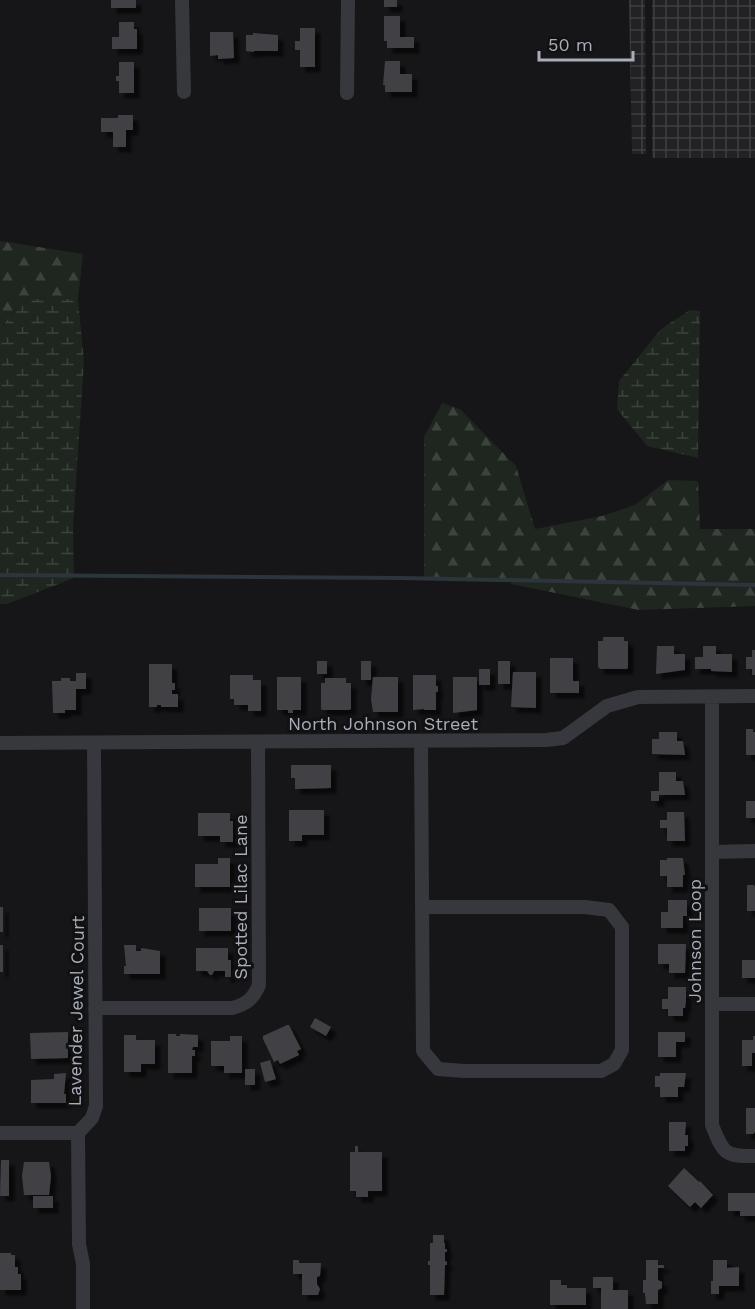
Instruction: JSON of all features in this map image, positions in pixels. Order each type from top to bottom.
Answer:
[{"type":"street","points":[[182,0],[184,92]]},
{"type":"street","points":[[347,93],[348,0]]},
{"type":"street","name":"Johnson Loop","points":[[712,696],[712,1125],[720,1147],[735,1156],[755,1156]]},
{"type":"street","name":"North Johnson Street","points":[[0,743],[546,740],[563,738],[607,706],[638,697],[755,696]]},
{"type":"street","points":[[421,741],[422,907],[423,1051],[438,1069],[464,1071],[601,1071],[614,1064],[622,1050],[622,927],[609,910],[585,907],[422,907]]},
{"type":"street","name":"Spotted Lilac Lane","points":[[95,1008],[232,1008],[247,1004],[254,996],[259,986],[258,742]]},
{"type":"street","name":"Lavender Jewel Court","points":[[83,1309],[83,1264],[79,1244],[78,1133],[92,1118],[96,1106],[94,743]]},
{"type":"street","points":[[712,852],[755,851]]},
{"type":"street","points":[[712,1004],[755,1004]]},
{"type":"street","points":[[0,1133],[78,1133]]},
{"type":"shaded area","points":[[629,0],[645,0],[646,154],[632,154]]},
{"type":"shaded area","points":[[652,0],[755,0],[755,158],[652,158]]},
{"type":"green space","points":[[0,241],[83,254],[78,299],[22,299],[0,330]]},
{"type":"green space","points":[[22,299],[78,299],[84,362],[73,527],[74,578],[7,604],[0,604],[0,330]]},
{"type":"green space","points":[[690,310],[700,311],[698,458],[647,446],[617,409],[619,381],[661,329]]},
{"type":"green space","points":[[442,403],[460,409],[516,466],[535,529],[602,516],[635,505],[668,480],[698,481],[700,529],[755,529],[755,606],[639,610],[511,584],[510,580],[424,580],[424,437]]},
{"type":"building","points":[[111,0],[136,0],[136,8],[111,8]]},
{"type":"building","points":[[384,0],[397,0],[397,7],[384,7]]},
{"type":"building","points":[[384,16],[400,16],[400,37],[414,37],[414,48],[387,48],[387,41],[384,41]]},
{"type":"building","points":[[119,22],[134,22],[134,29],[137,29],[137,49],[112,49],[112,37],[119,37]]},
{"type":"building","points":[[300,28],[315,28],[315,67],[300,67],[300,50],[295,50],[295,41],[300,41]]},
{"type":"building","points":[[210,32],[233,32],[234,58],[218,59],[218,55],[210,56]]},
{"type":"building","points":[[253,33],[278,35],[278,51],[246,51],[246,35],[253,35]]},
{"type":"building","points":[[385,61],[400,61],[400,74],[412,74],[412,92],[385,92],[385,85],[383,85]]},
{"type":"building","points":[[119,62],[134,62],[134,93],[119,93],[119,81],[116,81],[116,76],[119,76]]},
{"type":"building","points":[[118,115],[133,115],[133,130],[126,130],[126,147],[113,147],[113,132],[101,132],[101,118],[118,118]]},
{"type":"building","points":[[603,637],[624,637],[624,641],[628,641],[627,669],[600,669],[598,667],[598,641],[603,641]]},
{"type":"building","points":[[657,646],[674,646],[674,654],[685,654],[685,670],[656,674]]},
{"type":"building","points":[[703,646],[716,646],[716,654],[732,654],[732,672],[695,669],[695,657],[703,657]]},
{"type":"building","points":[[752,650],[755,650],[755,675],[752,675],[752,669],[746,669],[746,657],[752,657]]},
{"type":"building","points":[[550,658],[573,658],[573,681],[579,681],[579,693],[550,693]]},
{"type":"building","points":[[317,661],[327,661],[327,674],[317,674]]},
{"type":"building","points":[[361,661],[371,661],[371,680],[361,680]]},
{"type":"building","points":[[498,661],[510,661],[510,684],[498,684]]},
{"type":"building","points":[[149,664],[172,664],[172,683],[175,683],[175,690],[172,690],[172,694],[178,694],[178,707],[157,705],[157,707],[149,707]]},
{"type":"building","points":[[479,669],[490,669],[490,685],[479,685]]},
{"type":"building","points":[[513,672],[536,672],[536,708],[511,707]]},
{"type":"building","points":[[76,673],[86,673],[86,689],[76,689],[76,710],[53,713],[52,681],[70,678],[70,681],[76,681]]},
{"type":"building","points":[[230,675],[253,675],[253,680],[261,680],[261,711],[248,711],[248,705],[234,705],[234,699],[230,699]]},
{"type":"building","points":[[413,675],[436,675],[438,692],[436,692],[436,710],[413,710]]},
{"type":"building","points":[[277,677],[301,677],[301,710],[288,713],[288,710],[277,710]]},
{"type":"building","points":[[373,677],[398,677],[398,712],[373,712],[371,699]]},
{"type":"building","points":[[453,677],[477,677],[477,710],[453,713]]},
{"type":"building","points":[[325,678],[346,678],[346,683],[351,683],[351,709],[321,709],[321,683],[325,683]]},
{"type":"building","points":[[746,729],[753,729],[755,732],[755,755],[746,755]]},
{"type":"building","points":[[659,732],[677,732],[677,741],[683,741],[685,755],[652,754],[652,739],[659,739]]},
{"type":"building","points":[[291,765],[331,765],[331,788],[295,789],[295,778],[291,778]]},
{"type":"building","points":[[659,772],[676,772],[676,781],[683,781],[685,795],[659,795],[659,801],[651,801],[651,791],[659,791]]},
{"type":"building","points":[[746,801],[755,801],[755,818],[746,818]]},
{"type":"building","points":[[289,810],[324,810],[324,835],[302,835],[302,841],[289,841]]},
{"type":"building","points":[[667,812],[684,812],[685,841],[667,841],[667,828],[660,828],[660,820],[667,820]]},
{"type":"building","points":[[198,813],[230,813],[230,821],[233,821],[233,842],[220,842],[220,836],[198,836]]},
{"type":"building","points":[[218,858],[230,858],[230,887],[195,887],[195,864],[218,864]]},
{"type":"building","points":[[667,858],[683,858],[685,875],[683,875],[683,887],[667,887],[667,876],[660,876],[660,860],[667,860]]},
{"type":"building","points":[[747,885],[755,887],[755,911],[747,911]]},
{"type":"building","points":[[668,900],[687,900],[687,916],[683,916],[683,928],[661,928],[661,912],[668,912]]},
{"type":"building","points":[[0,907],[3,907],[3,932],[0,932]]},
{"type":"building","points":[[199,908],[231,908],[231,931],[199,931]]},
{"type":"building","points":[[658,944],[686,944],[685,973],[669,973],[669,964],[658,964]]},
{"type":"building","points":[[0,945],[3,945],[3,972],[0,972]]},
{"type":"building","points":[[124,945],[136,945],[136,951],[141,951],[141,948],[160,951],[160,974],[124,974],[124,966],[126,966]]},
{"type":"building","points":[[196,948],[228,948],[231,977],[225,977],[225,971],[214,971],[210,975],[207,971],[196,971]]},
{"type":"building","points":[[742,960],[755,960],[755,978],[742,978]]},
{"type":"building","points":[[668,987],[686,987],[683,1016],[668,1016],[668,1009],[662,1009],[662,999],[668,999]]},
{"type":"building","points":[[315,1018],[331,1027],[326,1036],[310,1027]]},
{"type":"building","points":[[287,1025],[301,1049],[297,1051],[299,1055],[280,1064],[278,1060],[274,1062],[263,1036]]},
{"type":"building","points":[[68,1032],[68,1058],[31,1059],[30,1033]]},
{"type":"building","points":[[658,1032],[685,1032],[685,1042],[676,1042],[676,1057],[658,1057]]},
{"type":"building","points":[[168,1034],[198,1035],[198,1047],[193,1047],[192,1050],[195,1050],[195,1056],[192,1056],[192,1073],[168,1073]]},
{"type":"building","points":[[124,1035],[136,1035],[136,1040],[155,1040],[155,1064],[141,1064],[141,1072],[124,1072]]},
{"type":"building","points":[[230,1036],[242,1036],[242,1073],[224,1073],[224,1066],[211,1066],[211,1041],[230,1041]]},
{"type":"building","points":[[755,1036],[755,1053],[752,1053],[752,1066],[742,1066],[742,1040],[753,1040]]},
{"type":"building","points":[[270,1060],[276,1079],[265,1082],[260,1063]]},
{"type":"building","points":[[245,1069],[255,1069],[255,1085],[245,1085]]},
{"type":"building","points":[[66,1073],[64,1094],[66,1094],[66,1103],[31,1103],[31,1080],[54,1079],[54,1074]]},
{"type":"building","points":[[660,1073],[686,1073],[684,1087],[678,1087],[678,1097],[660,1097],[660,1087],[655,1087],[655,1076],[660,1076]]},
{"type":"building","points":[[746,1108],[755,1108],[755,1132],[753,1134],[746,1134]]},
{"type":"building","points":[[669,1122],[686,1122],[685,1135],[688,1135],[688,1146],[685,1146],[685,1151],[669,1151]]},
{"type":"building","points":[[355,1146],[358,1146],[358,1152],[382,1152],[382,1191],[368,1191],[368,1197],[356,1197],[356,1191],[350,1191],[350,1152],[355,1152]]},
{"type":"building","points":[[1,1160],[9,1160],[9,1196],[0,1196]]},
{"type":"building","points":[[24,1162],[49,1162],[51,1176],[49,1195],[24,1195],[22,1176]]},
{"type":"building","points":[[684,1168],[713,1195],[701,1208],[695,1202],[690,1207],[668,1186]]},
{"type":"building","points":[[728,1193],[755,1193],[755,1216],[740,1216],[740,1211],[728,1211]]},
{"type":"building","points":[[33,1196],[53,1196],[53,1208],[33,1208]]},
{"type":"building","points":[[433,1235],[444,1235],[445,1249],[447,1249],[445,1252],[447,1265],[445,1265],[444,1295],[430,1295],[428,1261],[430,1261],[430,1243],[433,1243]]},
{"type":"building","points":[[0,1253],[15,1255],[15,1267],[18,1267],[18,1274],[21,1274],[21,1290],[0,1290]]},
{"type":"building","points":[[293,1260],[299,1260],[299,1263],[321,1263],[320,1276],[317,1277],[320,1289],[318,1295],[302,1295],[302,1274],[293,1274]]},
{"type":"building","points":[[646,1260],[658,1260],[658,1265],[664,1265],[664,1268],[658,1268],[658,1280],[662,1282],[662,1288],[658,1290],[658,1304],[646,1304],[645,1293],[643,1293],[643,1280],[646,1280]]},
{"type":"building","points":[[713,1260],[727,1260],[727,1268],[739,1267],[739,1286],[719,1286],[719,1294],[711,1294]]},
{"type":"building","points":[[593,1277],[613,1277],[613,1290],[628,1290],[628,1309],[601,1309],[601,1288],[593,1288]]},
{"type":"building","points":[[550,1280],[561,1280],[561,1285],[567,1285],[567,1288],[586,1288],[586,1305],[550,1305]]},
{"type":"waterway","points":[[0,575],[401,578],[755,585]]}]
